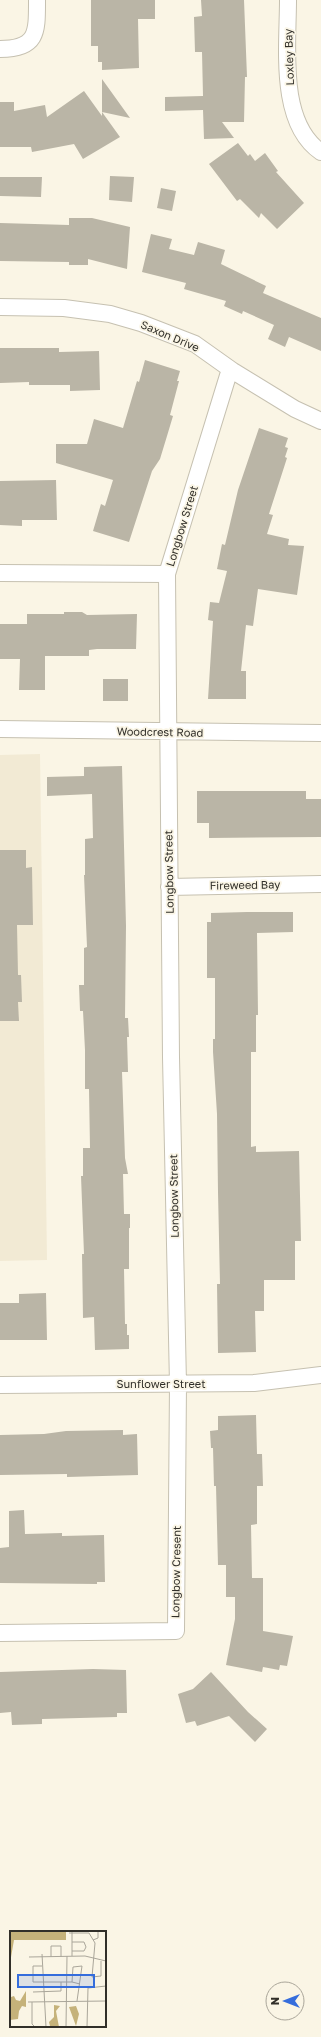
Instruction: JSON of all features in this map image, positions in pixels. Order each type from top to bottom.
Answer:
[{"type":"street","points":[[0,49],[21,46],[31,40],[37,27],[37,0]]},
{"type":"street","name":"Loxley Bay","points":[[288,0],[289,84],[296,118],[310,144],[321,152]]},
{"type":"street","name":"Saxon Drive","points":[[0,307],[64,308],[110,314],[141,323],[195,344],[230,369],[296,409],[321,421]]},
{"type":"street","name":"Longbow Street","points":[[178,1384],[171,1057],[167,574],[230,369]]},
{"type":"street","points":[[0,573],[167,574]]},
{"type":"street","name":"Woodcrest Road","points":[[0,730],[321,733]]},
{"type":"street","name":"Fireweed Bay","points":[[169,887],[321,884]]},
{"type":"street","name":"Sunflower Street","points":[[0,1385],[254,1383],[321,1375]]},
{"type":"street","name":"Longbow Cresent","points":[[0,1633],[176,1631],[178,1384]]},
{"type":"shaded area","points":[[40,754],[47,1260],[0,1261],[0,755]]},
{"type":"building","points":[[91,0],[155,0],[155,19],[138,19],[139,68],[102,70],[102,62],[98,62],[98,46],[91,46]]},
{"type":"building","points":[[201,0],[244,0],[247,77],[245,77],[244,122],[222,122],[234,138],[204,139],[203,110],[165,111],[165,97],[203,96],[202,52],[195,52],[194,17],[202,16]]},
{"type":"building","points":[[102,79],[130,118],[102,112]]},
{"type":"building","points":[[84,91],[102,116],[102,112],[120,137],[83,159],[74,144],[32,152],[31,147],[0,147],[0,102],[14,102],[14,111],[45,105],[47,117]]},
{"type":"building","points":[[238,143],[248,156],[250,154],[255,161],[265,153],[278,171],[276,172],[304,203],[277,229],[261,213],[259,218],[240,199],[237,201],[209,164]]},
{"type":"building","points":[[110,176],[134,177],[132,202],[109,200]]},
{"type":"building","points":[[0,177],[42,177],[41,197],[0,196]]},
{"type":"building","points":[[161,188],[176,191],[172,211],[157,208]]},
{"type":"building","points":[[69,218],[92,218],[130,227],[127,269],[88,259],[88,265],[69,265],[69,262],[0,261],[0,223],[69,225]]},
{"type":"building","points":[[151,234],[172,239],[169,249],[194,255],[198,242],[225,250],[221,264],[266,286],[263,293],[321,318],[321,351],[289,337],[285,347],[268,339],[274,325],[243,311],[242,314],[224,306],[226,301],[184,289],[186,283],[142,272]]},
{"type":"building","points":[[0,348],[59,348],[59,352],[99,351],[100,390],[70,391],[70,385],[29,385],[29,382],[0,383]]},
{"type":"building","points":[[145,360],[180,371],[177,381],[179,381],[170,415],[173,416],[160,459],[152,471],[129,542],[93,531],[101,504],[105,506],[113,480],[56,463],[56,444],[87,444],[94,419],[123,428]]},
{"type":"building","points":[[259,428],[288,438],[285,447],[288,448],[285,457],[287,458],[269,514],[273,515],[267,534],[289,539],[288,545],[304,546],[297,595],[258,589],[253,626],[246,625],[241,671],[246,671],[246,699],[208,699],[213,621],[208,620],[210,602],[219,603],[227,571],[217,569],[222,544],[225,545],[238,490]]},
{"type":"building","points":[[56,480],[57,520],[22,520],[22,526],[0,525],[0,481]]},
{"type":"building","points":[[64,612],[82,612],[87,615],[137,614],[136,649],[89,650],[89,656],[45,656],[45,690],[19,690],[20,659],[0,659],[0,624],[27,624],[27,614],[64,614]]},
{"type":"building","points":[[103,679],[128,679],[128,701],[103,701]]},
{"type":"building","points":[[122,766],[126,926],[125,1018],[128,1018],[129,1037],[127,1037],[128,1072],[122,1072],[125,1158],[128,1174],[123,1174],[124,1214],[130,1214],[129,1269],[124,1269],[125,1324],[127,1324],[127,1335],[129,1335],[129,1349],[95,1350],[94,1317],[83,1318],[82,1254],[84,1254],[81,1176],[83,1176],[83,1148],[90,1148],[89,1089],[85,1089],[83,1011],[80,1011],[79,985],[84,985],[84,948],[87,947],[84,875],[85,839],[93,838],[92,794],[47,796],[47,777],[84,776],[84,767]]},
{"type":"building","points":[[197,791],[306,791],[306,799],[321,799],[321,837],[209,838],[209,823],[197,823]]},
{"type":"building","points":[[0,850],[26,850],[26,868],[32,867],[33,925],[17,925],[18,975],[21,975],[22,1002],[18,1002],[19,1021],[0,1021]]},
{"type":"building","points":[[293,912],[293,932],[257,933],[258,1015],[256,1015],[256,1052],[251,1052],[251,1147],[256,1146],[256,1152],[299,1151],[301,1241],[295,1241],[295,1280],[264,1280],[264,1311],[255,1311],[256,1352],[218,1353],[217,1284],[220,1284],[217,1114],[213,1052],[213,1039],[215,1039],[215,978],[207,978],[207,922],[211,922],[211,913]]},
{"type":"building","points":[[46,1293],[47,1340],[0,1340],[0,1303],[19,1303],[19,1294]]},
{"type":"building","points":[[256,1415],[257,1454],[262,1454],[263,1486],[257,1486],[257,1524],[251,1525],[252,1578],[263,1578],[263,1631],[293,1636],[287,1666],[280,1665],[279,1670],[263,1667],[262,1672],[226,1665],[235,1619],[235,1597],[226,1597],[226,1565],[218,1565],[216,1486],[214,1486],[213,1448],[211,1448],[210,1431],[218,1430],[218,1416]]},
{"type":"building","points":[[123,1430],[123,1435],[137,1434],[138,1475],[67,1477],[67,1474],[0,1475],[0,1435],[44,1434],[66,1431]]},
{"type":"building","points":[[24,1510],[25,1534],[62,1533],[62,1536],[104,1535],[105,1582],[97,1582],[97,1584],[0,1583],[0,1548],[9,1547],[9,1511]]},
{"type":"building","points":[[93,1669],[126,1670],[127,1713],[117,1713],[117,1717],[42,1719],[42,1724],[12,1725],[11,1712],[0,1713],[0,1672]]},
{"type":"building","points":[[211,1672],[248,1712],[267,1729],[255,1742],[229,1716],[197,1726],[195,1721],[186,1723],[178,1694],[193,1689]]}]
